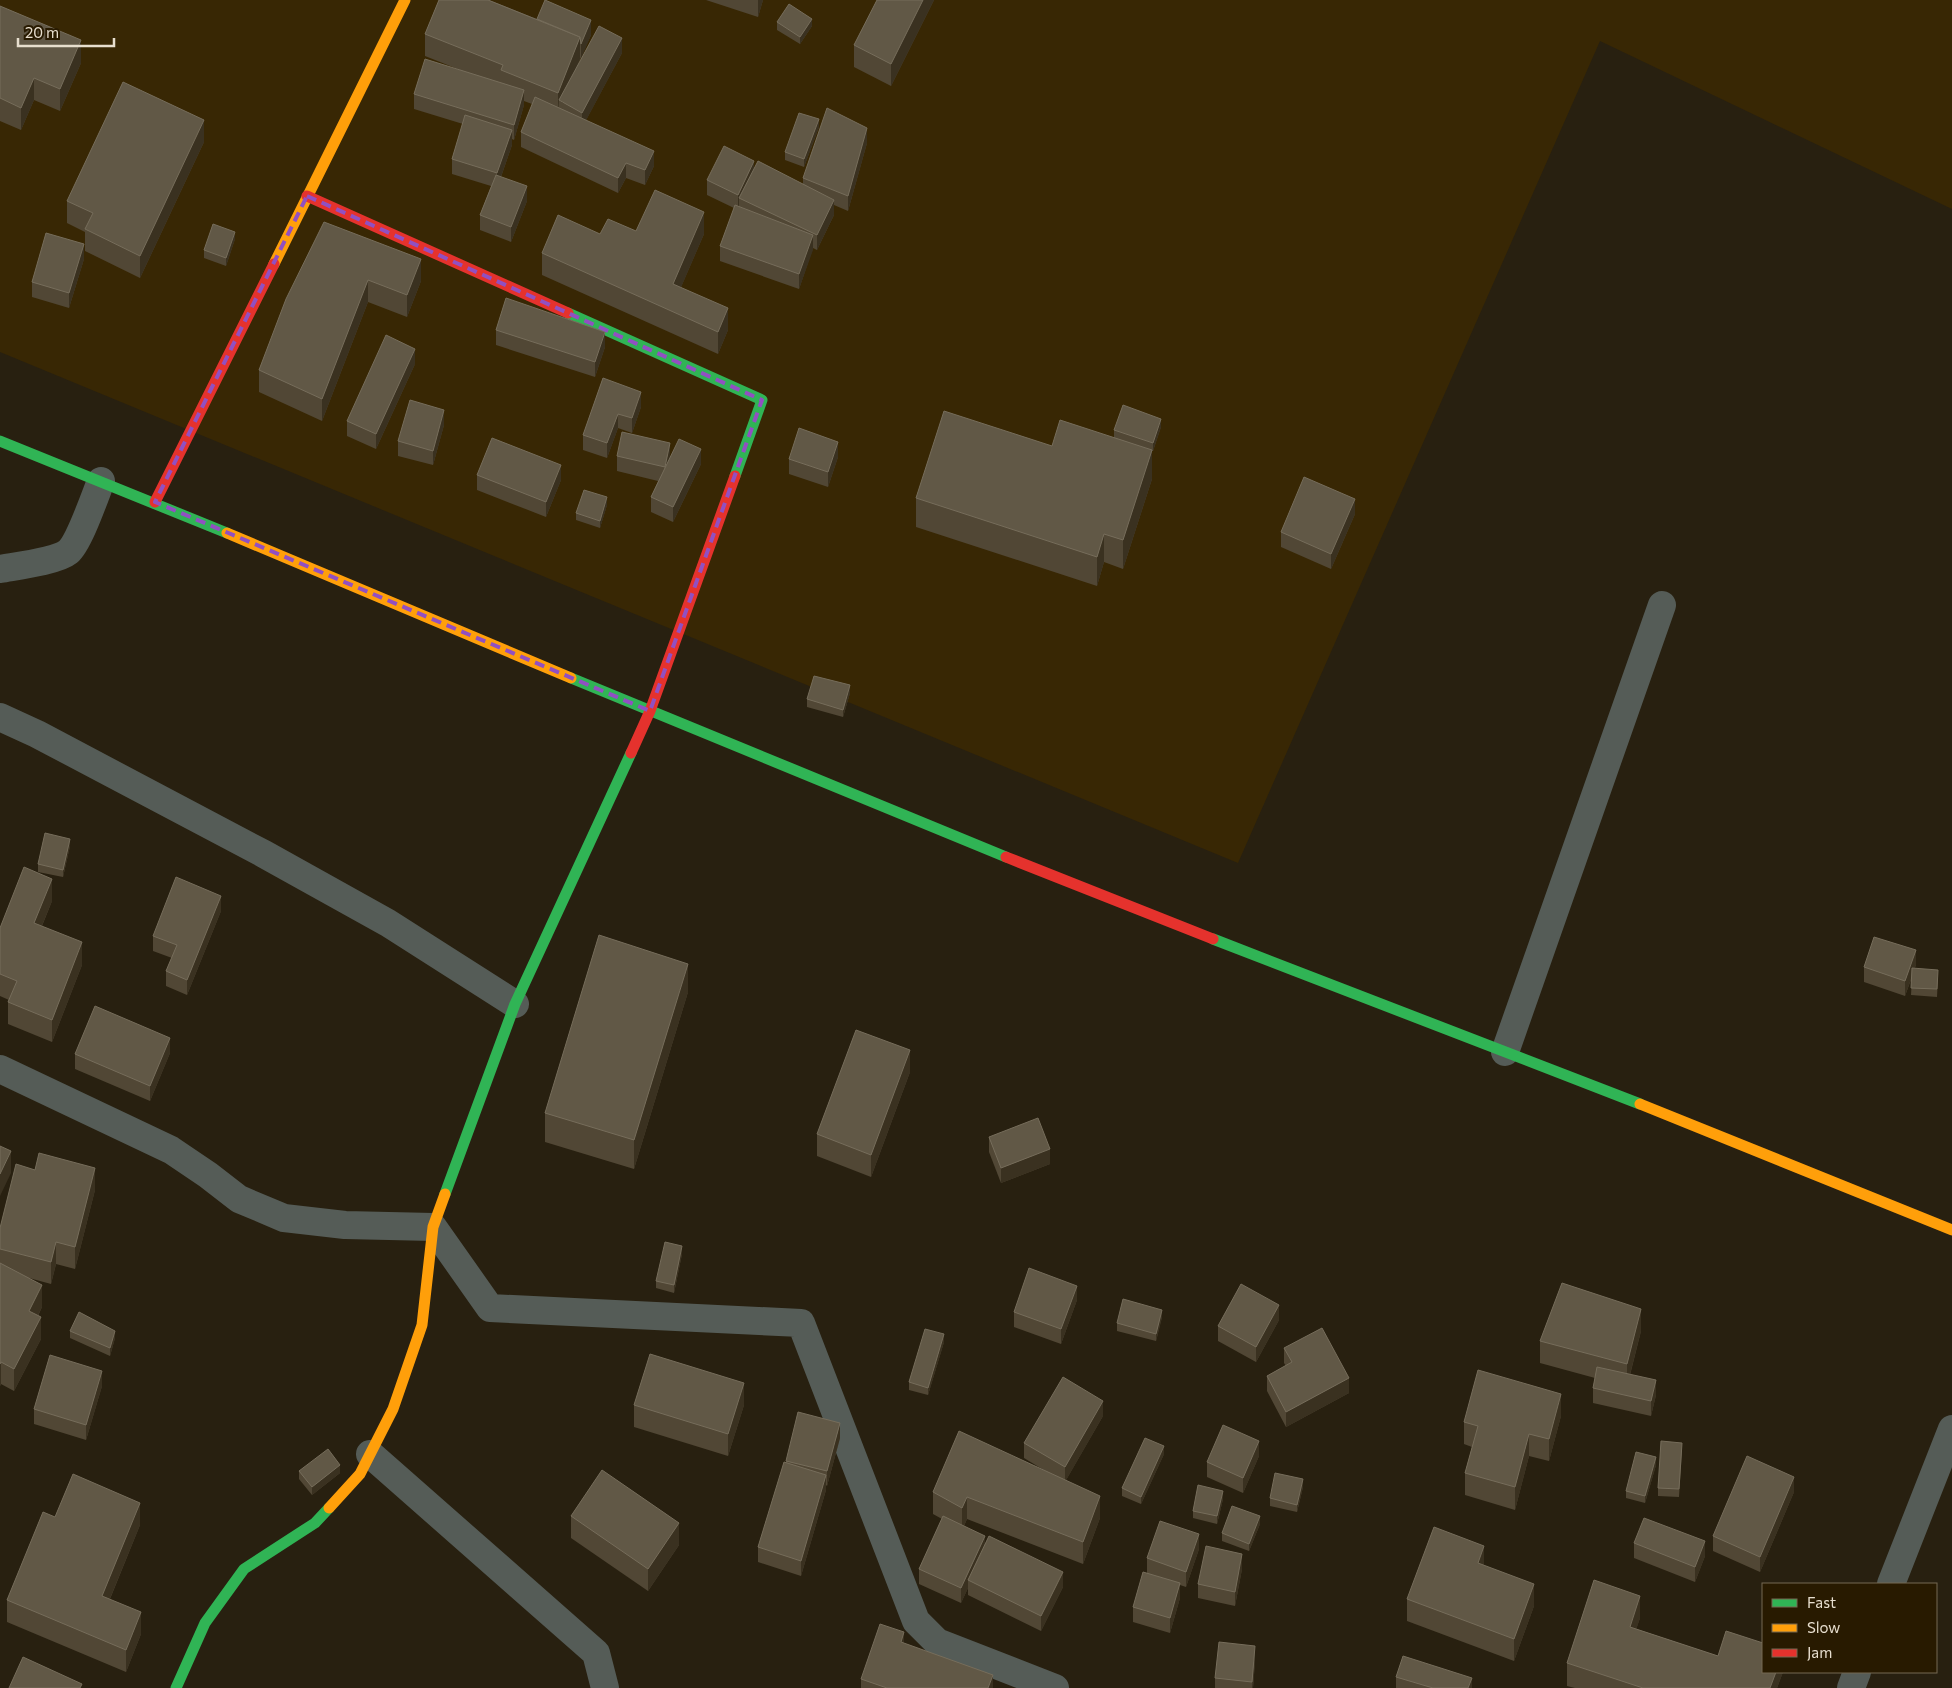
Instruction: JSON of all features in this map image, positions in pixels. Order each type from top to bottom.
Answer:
[{"type":"street","points":[[155,502],[405,0]]},
{"type":"street","points":[[176,1688],[205,1623],[244,1569],[315,1523],[360,1474],[394,1409],[422,1325],[433,1227],[515,1004],[650,711],[762,400],[308,196]]},
{"type":"street","points":[[0,441],[155,502],[650,711],[1073,885],[1664,1114],[1952,1230]]},
{"type":"street","points":[[0,569],[56,558],[68,552],[75,542],[101,481]]},
{"type":"street","points":[[1505,1052],[1662,605]]},
{"type":"street","points":[[0,717],[46,739],[264,854],[388,923],[515,1004]]},
{"type":"street","points":[[0,1069],[171,1150],[239,1199],[284,1218],[345,1225],[433,1227]]},
{"type":"street","points":[[433,1227],[490,1308],[801,1323],[916,1621],[937,1642],[1055,1688]]},
{"type":"street","points":[[1891,1583],[1952,1428]]},
{"type":"street","points":[[370,1454],[596,1653],[605,1688]]},
{"type":"street","points":[[1851,1688],[1857,1673]]},
{"type":"highlighted area","points":[[307,196],[762,400],[650,711],[155,502]]},
{"type":"shaded area","points":[[0,0],[1952,0],[1952,209],[1600,41],[1238,863],[0,352]]},
{"type":"building","points":[[439,0],[488,0],[580,37],[558,93],[501,70],[503,65],[425,34]]},
{"type":"building","points":[[545,0],[591,20],[581,44],[580,37],[537,19]]},
{"type":"building","points":[[877,0],[923,0],[891,64],[854,45]]},
{"type":"building","points":[[789,4],[812,19],[800,37],[777,22]]},
{"type":"building","points":[[0,6],[81,40],[60,89],[34,78],[21,108],[0,98]]},
{"type":"building","points":[[599,26],[622,38],[582,113],[559,100]]},
{"type":"building","points":[[425,59],[524,90],[514,125],[414,94]]},
{"type":"building","points":[[123,82],[204,120],[140,256],[85,229],[93,213],[67,201]]},
{"type":"building","points":[[535,97],[654,151],[645,170],[626,163],[618,178],[521,132]]},
{"type":"building","points":[[827,108],[867,128],[848,196],[803,178]]},
{"type":"building","points":[[799,113],[819,119],[804,159],[785,152]]},
{"type":"building","points":[[465,115],[512,130],[497,173],[452,159]]},
{"type":"building","points":[[724,146],[754,161],[738,195],[707,180]]},
{"type":"building","points":[[758,161],[834,200],[817,235],[739,198]]},
{"type":"building","points":[[496,175],[527,186],[511,227],[480,215]]},
{"type":"building","points":[[655,190],[704,212],[673,284],[728,308],[718,332],[542,253],[558,215],[600,234],[608,219],[636,231]]},
{"type":"building","points":[[735,205],[813,235],[799,274],[720,246]]},
{"type":"building","points":[[324,222],[421,259],[407,295],[368,280],[322,399],[259,370],[286,299]]},
{"type":"building","points":[[213,224],[235,232],[226,258],[204,250]]},
{"type":"building","points":[[46,233],[84,244],[69,293],[32,282]]},
{"type":"building","points":[[506,298],[605,332],[595,362],[496,330]]},
{"type":"building","points":[[386,335],[415,349],[376,434],[347,421]]},
{"type":"building","points":[[603,378],[641,392],[632,418],[618,414],[607,443],[583,435]]},
{"type":"building","points":[[410,400],[444,410],[433,451],[398,441]]},
{"type":"building","points":[[1123,405],[1161,419],[1153,443],[1114,430]]},
{"type":"building","points":[[944,411],[1052,446],[1060,420],[1152,450],[1123,540],[1104,534],[1097,557],[916,498]]},
{"type":"building","points":[[799,428],[838,442],[828,472],[789,459]]},
{"type":"building","points":[[622,432],[670,443],[665,467],[617,456]]},
{"type":"building","points":[[492,438],[561,465],[546,502],[477,475]]},
{"type":"building","points":[[679,439],[701,449],[673,507],[651,497]]},
{"type":"building","points":[[1304,477],[1355,499],[1331,554],[1281,532]]},
{"type":"building","points":[[584,490],[607,497],[600,521],[576,513]]},
{"type":"building","points":[[814,676],[850,685],[843,710],[807,699]]},
{"type":"building","points":[[45,833],[70,839],[63,870],[38,864]]},
{"type":"building","points":[[24,867],[52,879],[34,923],[82,942],[52,1020],[8,1002],[17,981],[0,974],[0,928]]},
{"type":"building","points":[[176,877],[221,896],[187,980],[166,971],[177,945],[153,936]]},
{"type":"building","points":[[599,935],[688,964],[634,1140],[545,1113]]},
{"type":"building","points":[[1874,937],[1916,950],[1905,981],[1864,967]]},
{"type":"building","points":[[1912,968],[1938,970],[1937,989],[1911,988]]},
{"type":"building","points":[[95,1006],[170,1038],[150,1086],[75,1054]]},
{"type":"building","points":[[856,1030],[910,1050],[871,1155],[817,1134]]},
{"type":"building","points":[[1038,1118],[1050,1149],[1001,1168],[989,1137]]},
{"type":"building","points":[[0,1146],[11,1151],[0,1174]]},
{"type":"building","points":[[39,1153],[95,1168],[75,1247],[56,1242],[51,1262],[0,1249],[0,1228],[16,1164],[35,1170]]},
{"type":"building","points":[[665,1242],[682,1246],[674,1285],[656,1281]]},
{"type":"building","points":[[0,1263],[42,1285],[29,1311],[41,1317],[14,1369],[1,1362],[0,1364]]},
{"type":"building","points":[[1029,1268],[1077,1286],[1061,1329],[1014,1312]]},
{"type":"building","points":[[1562,1283],[1641,1309],[1627,1364],[1540,1341]]},
{"type":"building","points":[[1241,1284],[1279,1305],[1256,1347],[1218,1326]]},
{"type":"building","points":[[1123,1299],[1162,1310],[1156,1334],[1117,1323]]},
{"type":"building","points":[[79,1312],[115,1331],[110,1348],[70,1331]]},
{"type":"building","points":[[1322,1328],[1349,1378],[1286,1412],[1267,1376],[1292,1362],[1284,1348]]},
{"type":"building","points":[[925,1329],[944,1334],[928,1388],[909,1382]]},
{"type":"building","points":[[650,1354],[744,1383],[728,1434],[634,1405]]},
{"type":"building","points":[[50,1355],[102,1371],[86,1425],[34,1409]]},
{"type":"building","points":[[1597,1367],[1656,1380],[1651,1401],[1593,1388]]},
{"type":"building","points":[[1478,1370],[1561,1394],[1549,1439],[1529,1434],[1515,1487],[1465,1473],[1478,1426],[1464,1422]]},
{"type":"building","points":[[1063,1377],[1103,1401],[1065,1467],[1024,1443]]},
{"type":"building","points":[[798,1412],[840,1423],[827,1471],[786,1461]]},
{"type":"building","points":[[1223,1425],[1259,1441],[1243,1478],[1207,1462]]},
{"type":"building","points":[[959,1431],[1100,1496],[1083,1542],[967,1497],[962,1508],[933,1492]]},
{"type":"building","points":[[1145,1438],[1164,1446],[1141,1497],[1122,1488]]},
{"type":"building","points":[[1661,1441],[1682,1443],[1679,1489],[1658,1488]]},
{"type":"building","points":[[328,1449],[340,1465],[312,1487],[299,1471]]},
{"type":"building","points":[[1636,1452],[1656,1457],[1645,1496],[1626,1491]]},
{"type":"building","points":[[1747,1456],[1794,1477],[1760,1557],[1713,1536]]},
{"type":"building","points":[[784,1462],[826,1475],[801,1561],[758,1547]]},
{"type":"building","points":[[602,1470],[679,1523],[648,1569],[571,1516]]},
{"type":"building","points":[[1275,1473],[1303,1479],[1297,1505],[1270,1498]]},
{"type":"building","points":[[73,1474],[140,1503],[102,1596],[141,1612],[126,1650],[7,1600],[43,1512],[55,1517]]},
{"type":"building","points":[[1198,1485],[1223,1491],[1217,1516],[1193,1511]]},
{"type":"building","points":[[1232,1506],[1260,1516],[1249,1544],[1222,1533]]},
{"type":"building","points":[[943,1516],[985,1536],[961,1588],[919,1569]]},
{"type":"building","points":[[1644,1518],[1705,1541],[1695,1567],[1634,1543]]},
{"type":"building","points":[[1160,1521],[1199,1534],[1186,1572],[1147,1558]]},
{"type":"building","points":[[1434,1527],[1484,1546],[1478,1563],[1534,1584],[1514,1639],[1407,1599]]},
{"type":"building","points":[[989,1536],[1063,1572],[1041,1616],[968,1580]]},
{"type":"building","points":[[1206,1546],[1242,1554],[1235,1592],[1198,1584]]},
{"type":"building","points":[[1143,1572],[1180,1583],[1170,1618],[1133,1607]]},
{"type":"building","points":[[1594,1580],[1640,1596],[1630,1627],[1718,1656],[1726,1631],[1762,1643],[1762,1673],[1776,1673],[1770,1688],[1643,1688],[1567,1663]]},
{"type":"building","points":[[880,1624],[904,1632],[901,1642],[993,1675],[988,1688],[887,1688],[861,1679]]},
{"type":"building","points":[[1219,1642],[1255,1646],[1252,1682],[1215,1678]]},
{"type":"building","points":[[1403,1656],[1472,1678],[1468,1688],[1433,1688],[1396,1677]]},
{"type":"building","points":[[23,1657],[82,1684],[80,1688],[9,1688]]},
{"type":"traffic: fast","points":[[568,313],[762,400],[735,476]]},
{"type":"traffic: fast","points":[[0,441],[227,533]]},
{"type":"traffic: fast","points":[[571,678],[1006,857]]},
{"type":"traffic: fast","points":[[445,1194],[515,1004],[631,753]]},
{"type":"traffic: fast","points":[[1213,939],[1640,1104]]},
{"type":"traffic: fast","points":[[176,1688],[205,1623],[244,1569],[315,1523],[329,1508]]},
{"type":"traffic: slow","points":[[274,264],[405,0]]},
{"type":"traffic: slow","points":[[227,533],[571,678]]},
{"type":"traffic: slow","points":[[1640,1104],[1952,1230]]},
{"type":"traffic: slow","points":[[329,1508],[360,1474],[393,1409],[422,1325],[433,1227],[445,1194]]},
{"type":"traffic: jam","points":[[307,196],[568,313]]},
{"type":"traffic: jam","points":[[155,502],[274,264]]},
{"type":"traffic: jam","points":[[631,753],[650,711],[735,476]]},
{"type":"traffic: jam","points":[[1006,857],[1213,939]]}]
